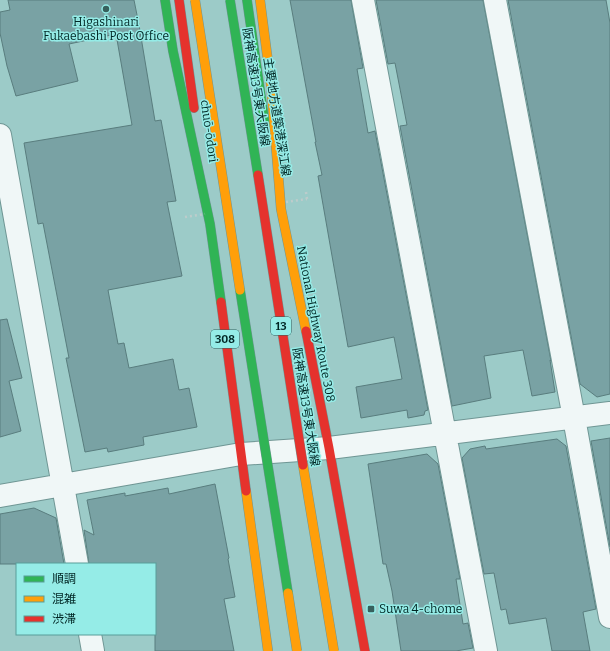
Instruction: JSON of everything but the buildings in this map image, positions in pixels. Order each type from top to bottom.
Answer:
[{"type":"main road","name":"308","points":[[165,0],[173,51],[210,224],[268,651]]},
{"type":"main road","name":"chuō-ōdori","points":[[178,0],[210,224]]},
{"type":"main road","points":[[195,0],[296,651]]},
{"type":"main road","name":"阪神高速13号東大阪線","points":[[230,0],[315,541],[334,651]]},
{"type":"main road","name":"主要地方道築港深江線","points":[[247,0],[268,142],[281,209]]},
{"type":"main road","name":"National Highway Route 308","points":[[260,0],[271,85],[281,209],[329,448],[365,651]]},
{"type":"main road","points":[[280,548],[288,651]]},
{"type":"street","points":[[363,0],[486,651]]},
{"type":"street","points":[[495,0],[610,618]]},
{"type":"street","points":[[0,136],[77,563]]},
{"type":"street","points":[[0,496],[241,454],[329,448],[610,414]]},
{"type":"street","points":[[90,635],[93,651]]},
{"type":"traffic: fast","points":[[165,0],[173,51],[210,224],[221,302]]},
{"type":"traffic: fast","points":[[230,0],[258,175]]},
{"type":"traffic: fast","points":[[247,0],[265,125]]},
{"type":"traffic: fast","points":[[240,290],[288,593]]},
{"type":"traffic: slow","points":[[195,0],[240,290]]},
{"type":"traffic: slow","points":[[260,0],[271,85],[281,209],[306,331]]},
{"type":"traffic: slow","points":[[303,465],[334,651]]},
{"type":"traffic: slow","points":[[246,491],[268,651]]},
{"type":"traffic: slow","points":[[288,593],[297,651]]},
{"type":"traffic: jam","points":[[179,0],[194,108]]},
{"type":"traffic: jam","points":[[258,175],[303,465]]},
{"type":"traffic: jam","points":[[221,302],[246,491]]},
{"type":"traffic: jam","points":[[306,331],[329,448],[365,651]]},
{"type":"place","name":"Higashinari Fukaebashi Post Office","points":[[106,9]]},
{"type":"place","name":"Suwa 4-chome","points":[[371,609]]}]
